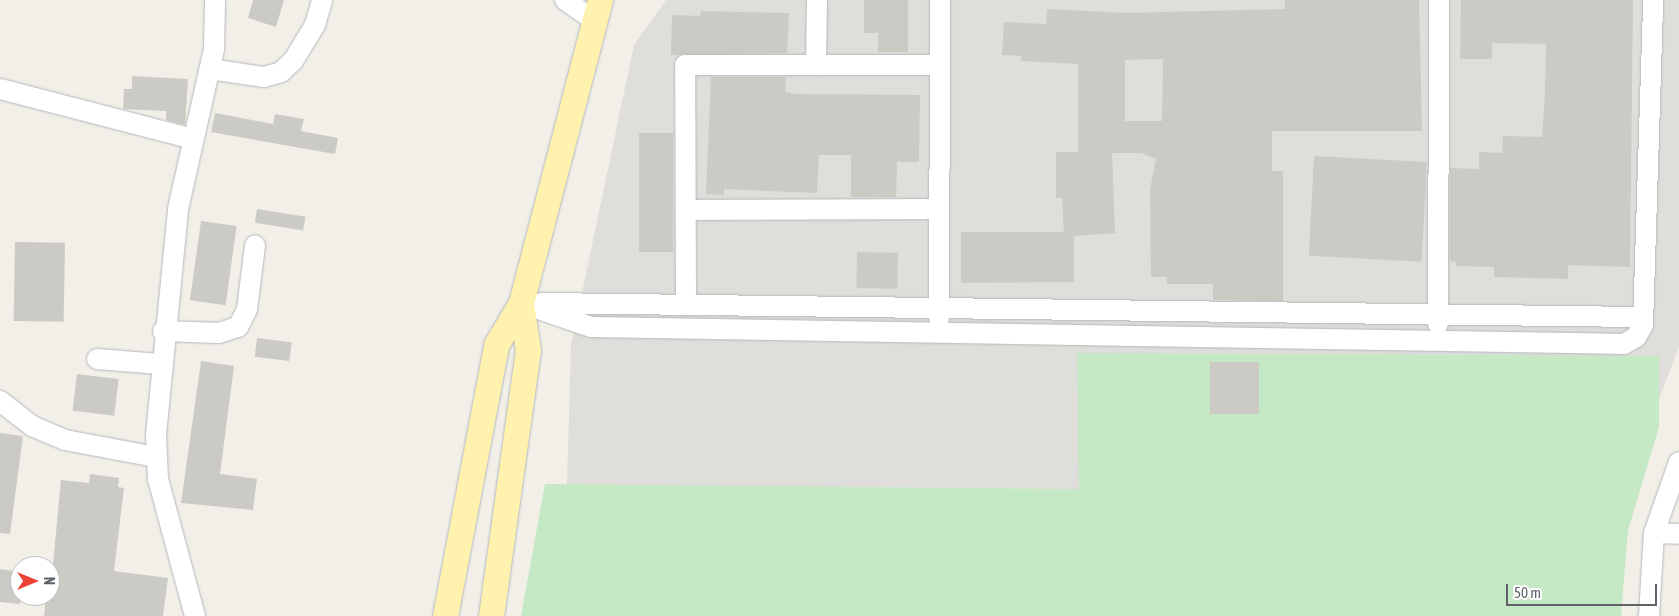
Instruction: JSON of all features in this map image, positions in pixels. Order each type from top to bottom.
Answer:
[{"type":"main road","points":[[445,616],[496,346],[521,303],[597,10]]},
{"type":"main road","points":[[491,616],[528,351],[521,303]]},
{"type":"street","points":[[195,616],[156,457],[160,364],[178,209],[210,69],[215,0]]},
{"type":"street","points":[[210,69],[264,77],[281,72],[293,61],[315,25],[322,0]]},
{"type":"street","points":[[565,0],[597,10]]},
{"type":"street","points":[[816,65],[817,0]]},
{"type":"street","points":[[938,330],[940,306],[940,0]]},
{"type":"street","points":[[1437,341],[1439,313],[1439,0]]},
{"type":"street","points":[[521,303],[591,327],[938,330],[1624,344],[1640,331],[1643,317],[1653,0]]},
{"type":"street","points":[[686,305],[685,65],[940,65]]},
{"type":"street","points":[[0,90],[193,139]]},
{"type":"street","points":[[686,210],[940,209]]},
{"type":"street","points":[[163,331],[219,333],[238,327],[247,309],[255,246]]},
{"type":"street","points":[[521,303],[940,306],[1643,317]]},
{"type":"street","points":[[97,359],[160,364]]},
{"type":"street","points":[[0,401],[48,434],[156,457]]},
{"type":"street","points":[[1650,616],[1654,533],[1678,462]]},
{"type":"street","points":[[1654,533],[1679,534]]},
{"type":"shaded area","points":[[666,0],[1679,0],[1679,347],[1623,493],[567,485],[571,345],[634,45]]},
{"type":"green space","points":[[1077,353],[1659,356],[1659,427],[1628,530],[1621,616],[521,616],[545,484],[1079,489]]},
{"type":"building","points":[[253,0],[284,0],[276,27],[248,18]]},
{"type":"building","points":[[864,0],[908,0],[908,52],[878,52],[878,33],[864,33]]},
{"type":"building","points":[[1285,0],[1419,0],[1422,131],[1272,131],[1272,171],[1283,171],[1283,301],[1213,300],[1213,284],[1167,284],[1167,277],[1151,277],[1150,189],[1156,159],[1142,153],[1112,153],[1115,233],[1074,236],[1074,282],[961,283],[961,232],[1064,232],[1062,198],[1056,198],[1056,152],[1078,152],[1078,64],[1021,61],[1021,56],[1002,55],[1004,22],[1046,24],[1047,9],[1126,13],[1285,9]],"holes":[[[1163,59],[1162,121],[1125,121],[1125,60]]]},
{"type":"building","points":[[1461,0],[1633,0],[1630,267],[1568,265],[1568,279],[1494,277],[1494,267],[1456,266],[1456,262],[1450,261],[1450,168],[1479,169],[1479,152],[1502,153],[1503,136],[1542,137],[1545,91],[1546,44],[1492,43],[1492,59],[1460,59]]},
{"type":"building","points":[[701,11],[789,13],[787,53],[671,55],[672,15],[700,16]]},
{"type":"building","points":[[132,76],[188,79],[185,125],[166,120],[166,111],[123,109],[124,89],[132,89]]},
{"type":"building","points":[[711,77],[786,77],[785,92],[798,94],[920,95],[919,162],[897,162],[896,197],[851,197],[851,155],[819,155],[817,193],[724,189],[724,195],[706,194]]},
{"type":"building","points":[[215,113],[273,124],[275,114],[304,119],[301,131],[338,138],[335,154],[211,132]]},
{"type":"building","points":[[639,133],[673,133],[673,252],[639,252]]},
{"type":"building","points":[[1314,156],[1427,162],[1422,262],[1309,256]]},
{"type":"building","points":[[257,209],[305,217],[303,230],[255,223]]},
{"type":"building","points":[[201,221],[237,226],[226,305],[190,300]]},
{"type":"building","points":[[15,242],[65,243],[64,322],[14,321]]},
{"type":"building","points":[[857,252],[898,253],[897,289],[856,288]]},
{"type":"building","points":[[257,338],[292,342],[289,361],[255,357]]},
{"type":"building","points":[[201,361],[234,366],[220,474],[257,479],[253,510],[181,503]]},
{"type":"building","points":[[1210,362],[1259,362],[1259,414],[1210,414]]},
{"type":"building","points":[[77,374],[119,379],[114,416],[72,411]]},
{"type":"building","points":[[0,433],[23,436],[10,534],[0,533]]},
{"type":"building","points":[[90,474],[119,478],[118,487],[124,488],[114,571],[168,578],[163,616],[44,616],[45,606],[60,606],[60,556],[54,556],[61,480],[89,483]]},
{"type":"building","points":[[0,569],[10,570],[10,603],[0,602]]}]
